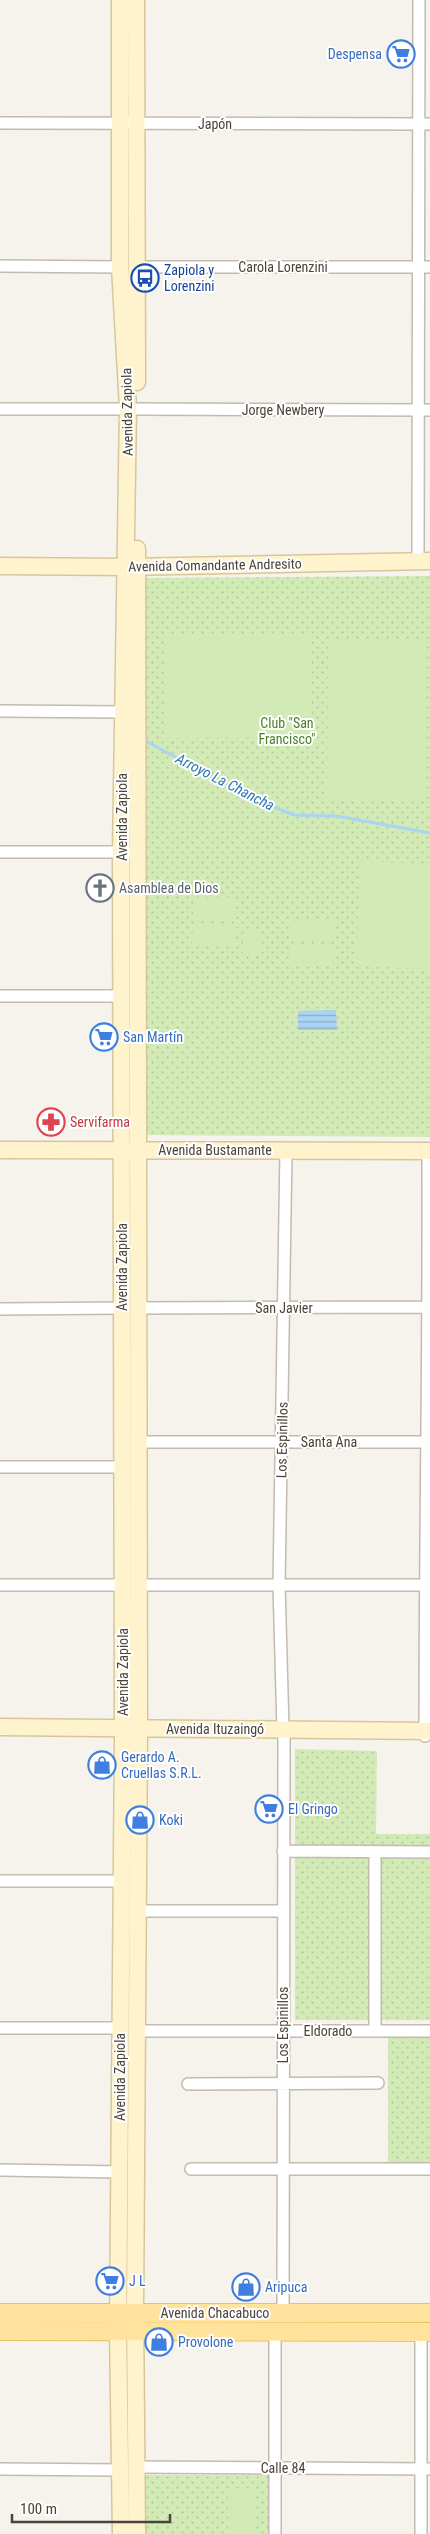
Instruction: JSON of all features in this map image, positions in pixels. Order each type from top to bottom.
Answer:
[{"type":"main road","name":"Avenida Zapiola","points":[[120,0],[128,124],[128,267],[132,409],[139,495],[132,561],[128,723],[130,748],[130,1308],[122,1467],[130,1585],[131,1733],[138,1911],[137,2031],[127,2312],[119,2470],[121,2534]]},
{"type":"main road","name":"Avenida Zapiola","points":[[128,124],[136,0]]},
{"type":"main road","name":"Avenida Comandante Andresito","points":[[0,556],[132,561]]},
{"type":"main road","name":"Avenida Comandante Andresito","points":[[0,566],[132,561],[426,556]]},
{"type":"main road","name":"Avenida Zapiola","points":[[128,723],[132,561]]},
{"type":"main road","name":"Avenida Zapiola","points":[[129,852],[121,996],[130,1151]]},
{"type":"main road","name":"Avenida Bustamante","points":[[0,1150],[429,1151]]},
{"type":"main road","name":"Avenida Zapiola","points":[[130,1308],[138,1442],[130,1585]]},
{"type":"main road","name":"Avenida Ituzaingó","points":[[0,1727],[131,1733],[427,1734]]},
{"type":"main road","name":"Avenida Zapiola","points":[[127,2312],[121,2172],[120,2028],[122,1882],[131,1733]]},
{"type":"main road","name":"Avenida Ituzaingó","points":[[0,1738],[131,1733]]},
{"type":"main road","name":"Avenida Chacabuco","points":[[0,2313],[430,2313]]},
{"type":"main road","name":"Avenida Chacabuco","points":[[0,2331],[425,2332]]},
{"type":"main road","name":"Avenida Zapiola","points":[[126,2331],[136,2467],[137,2534]]},
{"type":"street","points":[[419,0],[424,124],[426,556]]},
{"type":"street","name":"Japón","points":[[0,123],[424,124]]},
{"type":"street","name":"Carola Lorenzini","points":[[0,266],[424,267]]},
{"type":"street","name":"Jorge Newbery","points":[[0,409],[424,410]]},
{"type":"street","points":[[0,711],[128,723]]},
{"type":"street","points":[[0,852],[129,852]]},
{"type":"street","points":[[0,996],[121,996]]},
{"type":"street","name":"Los Espinillos","points":[[283,2313],[284,1911],[283,1734],[279,1585],[286,1150]]},
{"type":"street","points":[[427,1734],[430,1307],[429,1151]]},
{"type":"street","name":"San Javier","points":[[0,1309],[430,1307]]},
{"type":"street","name":"Santa Ana","points":[[138,1442],[429,1442]]},
{"type":"street","points":[[0,1467],[122,1467]]},
{"type":"street","points":[[0,1585],[427,1585]]},
{"type":"street","points":[[283,1852],[430,1852]]},
{"type":"street","points":[[375,1852],[375,2031]]},
{"type":"street","points":[[0,1881],[122,1882]]},
{"type":"street","points":[[138,1911],[284,1911]]},
{"type":"street","points":[[0,2028],[120,2028]]},
{"type":"street","name":"Eldorado","points":[[137,2031],[430,2031]]},
{"type":"street","points":[[188,2084],[378,2083]]},
{"type":"street","points":[[191,2169],[430,2169]]},
{"type":"street","points":[[0,2170],[121,2172]]},
{"type":"street","points":[[275,2332],[275,2534]]},
{"type":"street","points":[[421,2534],[425,2469],[425,2332]]},
{"type":"street","name":"Calle 84","points":[[136,2467],[425,2469]]},
{"type":"street","points":[[0,2469],[119,2470]]},
{"type":"green space","name":"Club \"San Francisco\"","points":[[430,576],[430,1137],[146,1135],[142,578]]},
{"type":"green space","points":[[311,634],[312,737],[166,738],[166,635]]},
{"type":"green space","points":[[328,641],[426,641],[425,800],[327,799]]},
{"type":"green space","points":[[360,861],[430,864],[430,969],[356,966]]},
{"type":"green space","points":[[193,897],[236,898],[236,919],[193,919]]},
{"type":"green space","points":[[291,919],[334,920],[333,941],[290,940]]},
{"type":"green space","points":[[193,923],[236,924],[235,945],[192,944]]},
{"type":"green space","points":[[262,929],[262,954],[243,954],[243,930]]},
{"type":"green space","points":[[291,945],[334,946],[333,966],[290,966]]},
{"type":"green space","points":[[295,1749],[377,1751],[376,1834],[430,1834],[430,2020],[295,2020]]},
{"type":"green space","points":[[388,2036],[430,2036],[430,2164],[388,2164]]},
{"type":"green space","points":[[144,2475],[269,2475],[268,2534],[144,2534]]},
{"type":"green space","points":[[228,2488],[255,2488],[254,2534],[228,2534]]},
{"type":"water","points":[[336,1010],[337,1030],[298,1030],[298,1011]]},
{"type":"waterway","name":"Arroyo La Chancha","points":[[142,739],[253,799],[294,815],[337,816],[430,833]]},
{"type":"place","name":"Despensa","points":[[401,54]]},
{"type":"place","name":"Zapiola y Lorenzini","points":[[145,278]]},
{"type":"place","name":"Asamblea de Dios","points":[[100,888]]},
{"type":"place","name":"San Martín","points":[[104,1037]]},
{"type":"place","name":"Servifarma","points":[[51,1122]]},
{"type":"place","name":"Gerardo A. Cruellas S.R.L.","points":[[102,1765]]},
{"type":"place","name":"El Gringo","points":[[269,1809]]},
{"type":"place","name":"Koki","points":[[140,1820]]},
{"type":"place","name":"J L","points":[[110,2281]]},
{"type":"place","name":"Aripuca","points":[[246,2287]]},
{"type":"place","name":"Provolone","points":[[159,2342]]}]
